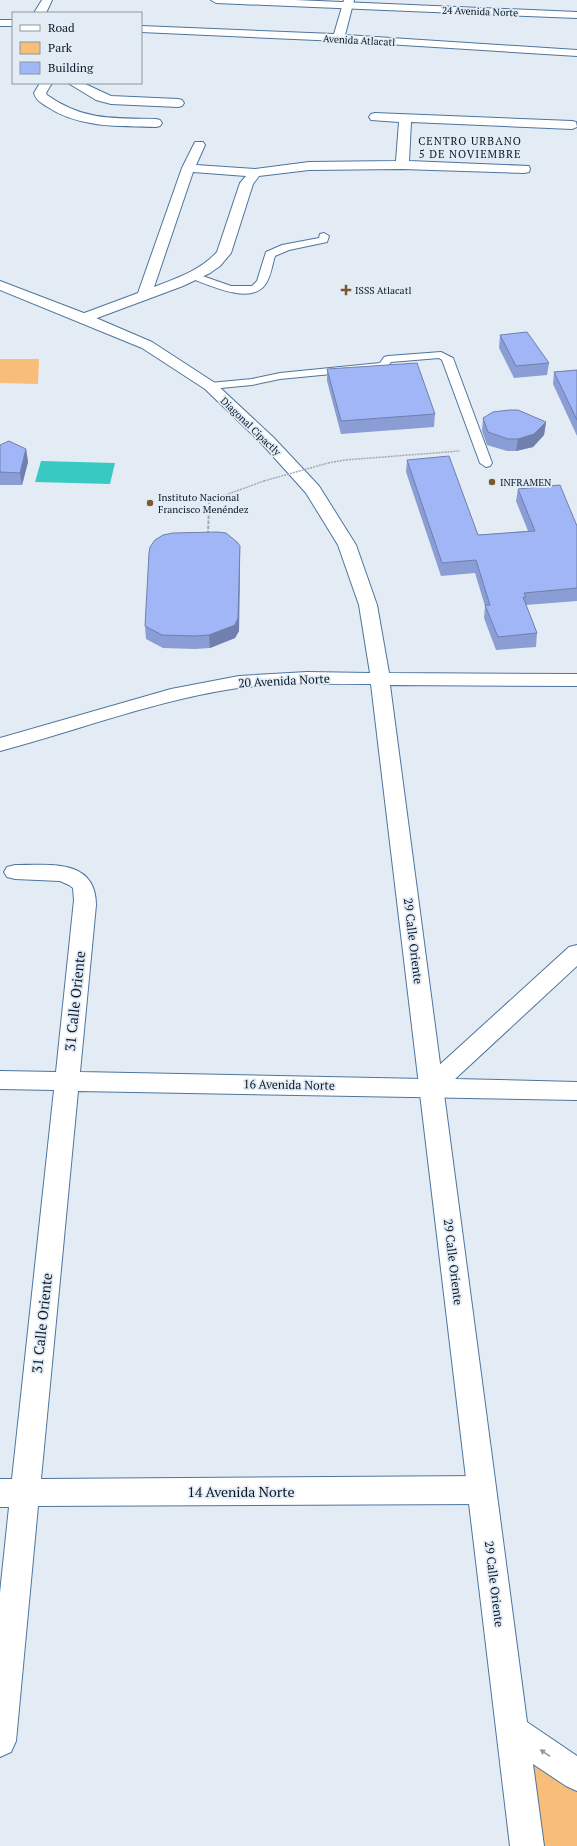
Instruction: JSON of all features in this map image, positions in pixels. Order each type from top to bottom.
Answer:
[{"type":"street","points":[[41,12],[47,0]]},
{"type":"street","name":"24 Avenida Norte","points":[[216,0],[348,3],[577,15]]},
{"type":"street","name":"24 Avenida Norte","points":[[386,0],[577,8]]},
{"type":"street","points":[[339,38],[348,3]]},
{"type":"street","points":[[0,22],[12,23]]},
{"type":"street","name":"Avenida Atlacatl","points":[[142,29],[339,38],[577,53]]},
{"type":"street","points":[[45,84],[40,93],[41,97],[62,112],[70,115],[92,120],[156,122]]},
{"type":"street","points":[[76,84],[100,97],[110,100],[178,103]]},
{"type":"street","points":[[375,117],[572,125]]},
{"type":"street","points":[[402,165],[405,118]]},
{"type":"street","points":[[144,296],[188,168],[199,145]]},
{"type":"street","points":[[188,168],[255,173],[310,166],[402,165],[524,169]]},
{"type":"street","points":[[84,318],[144,296],[194,276],[205,270],[224,253],[248,183],[255,173]]},
{"type":"street","name":"Diagonal Cipactly","points":[[0,285],[147,345],[210,386],[268,441],[312,490],[347,545],[368,605],[380,678]]},
{"type":"street","name":"20 Avenida Norte","points":[[0,745],[178,693],[231,684],[307,678],[577,680]]},
{"type":"street","name":"29 Calle Oriente","points":[[380,678],[527,1846]]},
{"type":"street","name":"31 Calle Oriente","points":[[0,1741],[13,1493],[67,1081],[85,905],[83,885],[77,879],[69,875],[15,872]]},
{"type":"street","points":[[431,1087],[577,953]]},
{"type":"street","name":"16 Avenida Norte","points":[[0,1080],[431,1087],[577,1091]]},
{"type":"street","name":"14 Avenida Norte","points":[[13,1493],[482,1490]]},
{"type":"street","points":[[513,1731],[577,1775]]},
{"type":"lane","points":[[194,276],[234,290],[254,289],[261,284],[270,254],[286,247],[323,240],[324,236]]},
{"type":"lane","points":[[210,386],[252,382],[280,376],[383,366],[388,360],[440,355],[447,358],[486,464]]},
{"type":"path","points":[[208,538],[208,501],[264,482],[328,463],[345,460],[481,450]]},
{"type":"green space","points":[[0,359],[39,359],[38,384],[0,383]]},
{"type":"green space","points":[[530,1756],[577,1787],[577,1846],[540,1846]]},
{"type":"shaded area","points":[[41,461],[115,463],[110,484],[35,482]]},
{"type":"building","points":[[527,332],[549,363],[516,366],[500,335]]},
{"type":"building","points":[[417,363],[435,414],[341,421],[327,369]]},
{"type":"building","points":[[577,370],[577,420],[554,372]]},
{"type":"building","points":[[518,410],[546,422],[534,434],[518,439],[508,439],[488,432],[483,418],[493,412]]},
{"type":"building","points":[[9,441],[26,449],[20,473],[0,472],[0,445]]},
{"type":"building","points":[[449,456],[478,535],[535,531],[518,489],[560,485],[577,526],[577,588],[524,593],[526,597],[523,597],[537,633],[498,637],[485,605],[490,605],[476,560],[442,563],[407,460]]},
{"type":"building","points":[[173,533],[226,533],[240,546],[238,618],[235,625],[209,635],[195,636],[162,635],[145,626],[149,553],[150,547],[155,540],[163,535]]},
{"type":"place","name":"ISSS Atlacatl","points":[[346,290]]},
{"type":"place","name":"INFRAMEN","points":[[492,482]]},
{"type":"place","name":"Instituto Nacional Francisco Menéndez","points":[[150,503]]},
{"type":"district","name":"CENTRO URBANO 5 DE NOVIEMBRE","points":[[470,147]]}]
